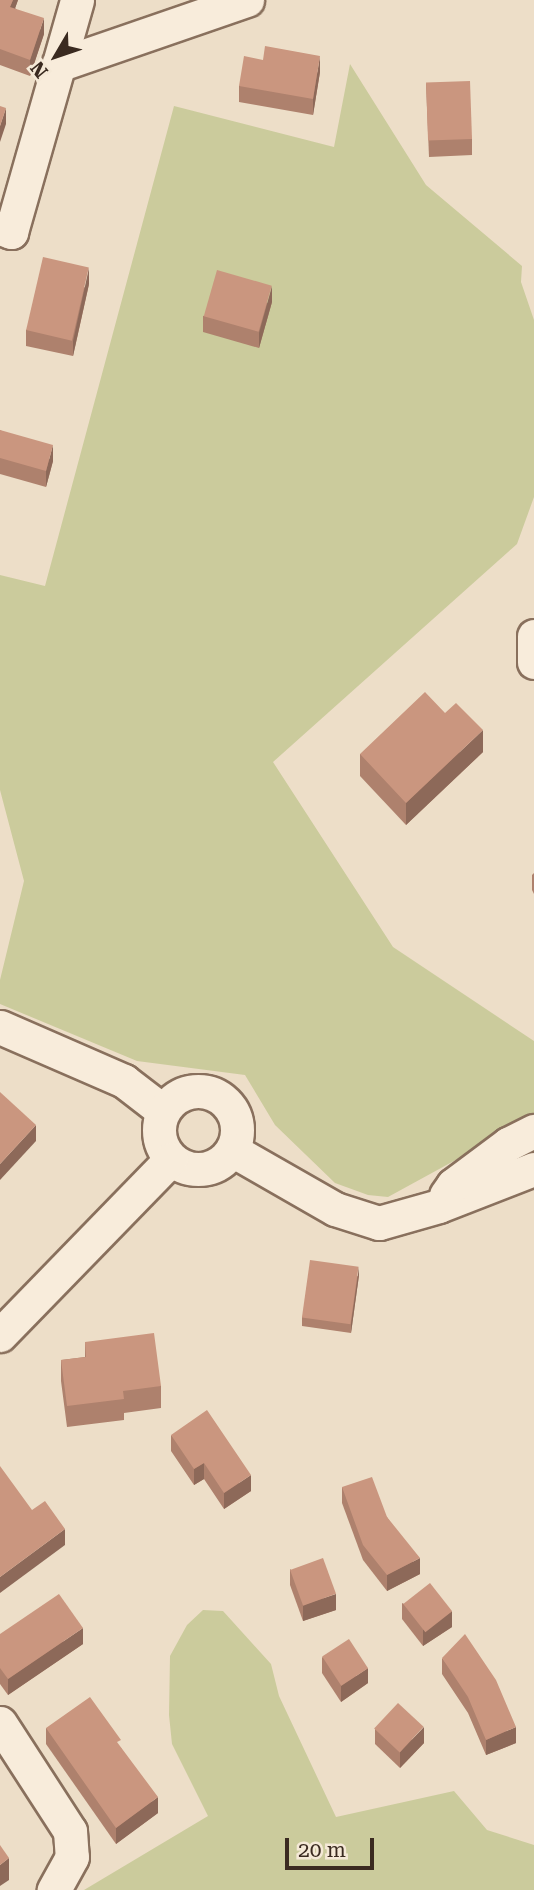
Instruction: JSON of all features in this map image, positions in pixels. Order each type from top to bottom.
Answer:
[{"type":"street","points":[[0,228],[11,232],[77,0]]},
{"type":"street","points":[[58,65],[247,0]]},
{"type":"street","points":[[534,636],[534,662]]},
{"type":"street","points":[[0,1027],[124,1081],[163,1111]]},
{"type":"street","points":[[191,1091],[217,1097],[234,1116],[237,1133],[232,1150],[220,1163],[204,1169],[186,1168],[171,1159],[161,1144],[159,1127],[163,1111],[175,1098],[191,1091]]},
{"type":"street","points":[[439,1206],[453,1185],[534,1131]]},
{"type":"street","points":[[232,1150],[335,1209],[379,1223],[439,1206],[534,1169]]},
{"type":"street","points":[[0,1335],[171,1159]]},
{"type":"street","points":[[0,1723],[71,1831],[72,1857],[54,1890]]},
{"type":"green space","points":[[350,64],[426,185],[522,266],[521,282],[534,320],[534,497],[517,544],[273,762],[393,947],[534,1041],[534,1117],[388,1197],[368,1195],[335,1183],[275,1125],[245,1075],[137,1061],[0,1004],[0,980],[24,881],[0,790],[0,575],[45,586],[174,106],[334,147]]},
{"type":"green space","points":[[203,1610],[223,1611],[271,1664],[279,1696],[336,1817],[454,1791],[487,1830],[534,1845],[534,1890],[84,1890],[208,1816],[172,1744],[169,1715],[170,1656],[187,1625]]},
{"type":"building","points":[[0,0],[13,0],[10,7],[44,18],[30,60],[0,49]]},
{"type":"building","points":[[265,46],[320,56],[313,99],[239,86],[244,56],[263,60]]},
{"type":"building","points":[[470,81],[472,139],[428,141],[426,83]]},
{"type":"building","points":[[0,106],[6,108],[0,126]]},
{"type":"building","points":[[43,257],[89,268],[72,341],[26,330]]},
{"type":"building","points":[[217,270],[272,286],[259,332],[204,316]]},
{"type":"building","points":[[0,430],[53,445],[46,471],[0,458]]},
{"type":"building","points":[[425,692],[445,713],[456,703],[483,730],[406,803],[360,754]]},
{"type":"building","points":[[0,1092],[36,1125],[0,1164]]},
{"type":"building","points":[[310,1260],[359,1267],[350,1324],[302,1317]]},
{"type":"building","points":[[154,1333],[161,1386],[123,1391],[124,1399],[67,1406],[61,1360],[86,1357],[85,1342]]},
{"type":"building","points":[[207,1410],[251,1475],[224,1493],[204,1463],[194,1469],[171,1435]]},
{"type":"building","points":[[0,1466],[32,1510],[45,1501],[65,1529],[0,1577]]},
{"type":"building","points":[[372,1477],[387,1517],[420,1558],[387,1575],[363,1545],[342,1487]]},
{"type":"building","points":[[323,1558],[336,1594],[303,1606],[290,1570]]},
{"type":"building","points":[[430,1583],[452,1611],[425,1632],[403,1604]]},
{"type":"building","points":[[59,1594],[83,1628],[8,1679],[0,1668],[0,1634]]},
{"type":"building","points":[[465,1634],[496,1680],[516,1727],[486,1740],[468,1697],[442,1658]]},
{"type":"building","points":[[349,1639],[368,1668],[341,1686],[322,1656]]},
{"type":"building","points":[[90,1697],[121,1740],[117,1742],[158,1797],[116,1828],[46,1728]]},
{"type":"building","points":[[398,1703],[424,1727],[400,1752],[374,1729]]},
{"type":"building","points":[[0,1845],[9,1858],[0,1865]]}]
